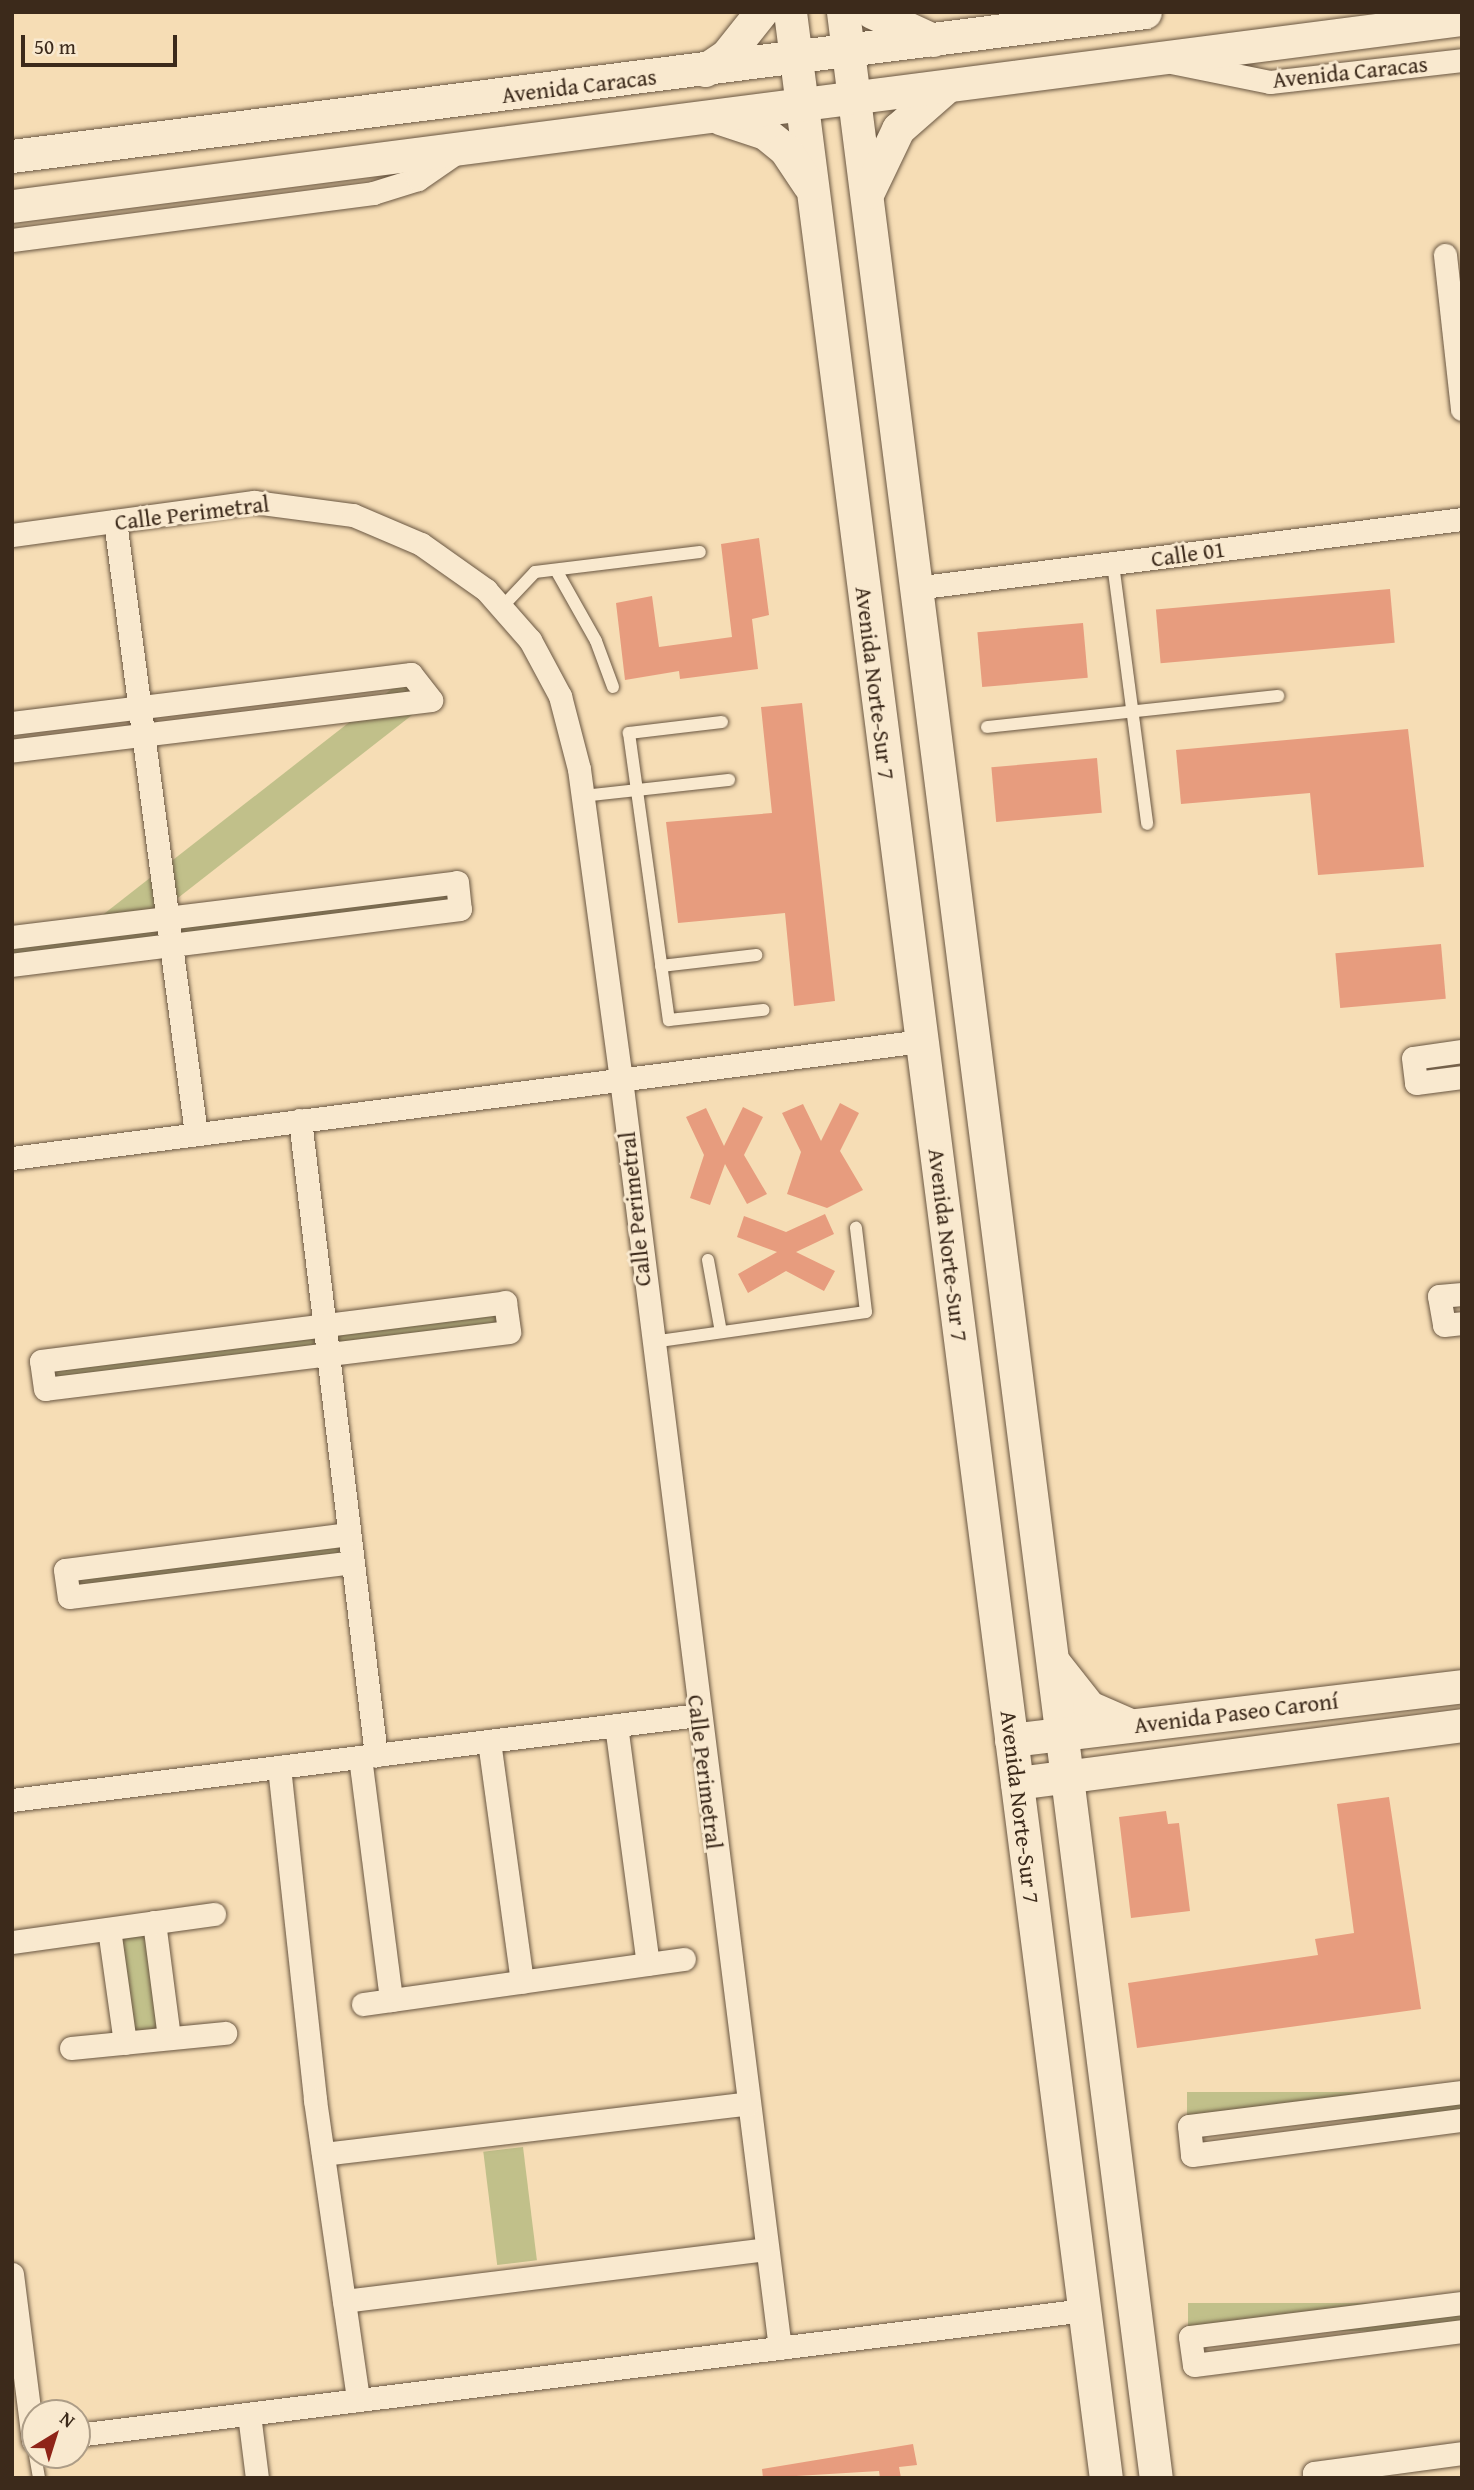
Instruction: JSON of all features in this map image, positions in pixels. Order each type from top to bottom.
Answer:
[{"type":"main road","points":[[704,71],[726,56],[761,12]]},
{"type":"main road","name":"Avenida Norte-Sur 7","points":[[790,12],[1106,2478]]},
{"type":"main road","points":[[843,12],[1156,2478]]},
{"type":"main road","points":[[872,12],[939,42]]},
{"type":"main road","name":"Avenida Caracas","points":[[12,156],[848,54],[1145,12]]},
{"type":"main road","name":"Avenida Caracas","points":[[12,206],[1462,19]]},
{"type":"main road","points":[[866,197],[898,129],[953,84]]},
{"type":"main road","points":[[707,115],[765,133],[785,149],[814,194]]},
{"type":"main road","points":[[1050,1655],[1088,1707],[1132,1726]]},
{"type":"main road","name":"Avenida Paseo Caroní","points":[[1011,1740],[1462,1686]]},
{"type":"main road","name":"Avenida Paseo Caroní","points":[[1017,1783],[1462,1725]]},
{"type":"main road","points":[[1075,1842],[1093,1802],[1132,1768]]},
{"type":"street","name":"Avenida Caracas","points":[[1158,58],[1270,82],[1462,60]]},
{"type":"street","name":"Avenida Caracas","points":[[12,240],[373,193],[418,179],[465,147]]},
{"type":"street","points":[[1445,255],[1462,409]]},
{"type":"street","name":"Calle Perimetral","points":[[12,535],[254,502],[320,508],[421,544],[502,607],[530,640],[560,696],[583,796],[621,1079],[651,1342],[780,2348]]},
{"type":"street","name":"Calle 01","points":[[915,588],[1462,519]]},
{"type":"street","points":[[116,521],[196,1134]]},
{"type":"street","points":[[12,723],[411,674],[431,700],[12,751]]},
{"type":"street","points":[[12,937],[457,882],[460,909],[12,965]]},
{"type":"street","points":[[12,1158],[921,1041]]},
{"type":"street","points":[[1462,1051],[1413,1058],[1416,1083],[1462,1077]]},
{"type":"street","points":[[300,1120],[353,1562],[391,2000]]},
{"type":"street","points":[[1462,1294],[1439,1296],[1444,1325],[1462,1323]]},
{"type":"street","points":[[505,1302],[509,1332],[328,1354],[45,1389],[41,1361],[505,1302]]},
{"type":"street","points":[[349,1534],[65,1570],[69,1597],[353,1562]]},
{"type":"street","points":[[12,1800],[698,1716]]},
{"type":"street","points":[[616,1726],[648,1964]]},
{"type":"street","points":[[489,1741],[522,1982]]},
{"type":"street","points":[[279,1767],[323,2154],[358,2400]]},
{"type":"street","points":[[12,1942],[214,1914]]},
{"type":"street","points":[[154,1922],[169,2038]]},
{"type":"street","points":[[109,1929],[125,2043]]},
{"type":"street","points":[[363,2004],[684,1959]]},
{"type":"street","points":[[71,2048],[225,2033]]},
{"type":"street","points":[[1462,2092],[1189,2126],[1192,2155],[1462,2120]]},
{"type":"street","points":[[323,2154],[748,2103]]},
{"type":"street","points":[[344,2301],[767,2249]]},
{"type":"street","points":[[12,2274],[25,2399]]},
{"type":"street","points":[[1462,2302],[1190,2337],[1194,2365],[1462,2330]]},
{"type":"street","points":[[91,2433],[1084,2310]]},
{"type":"street","points":[[249,2414],[257,2478]]},
{"type":"street","points":[[1314,2475],[1347,2473],[1462,2453]]},
{"type":"lane","points":[[502,607],[535,572],[700,552]]},
{"type":"lane","points":[[1113,564],[1147,824]]},
{"type":"lane","points":[[556,570],[596,641],[613,687]]},
{"type":"lane","points":[[986,727],[1278,696]]},
{"type":"lane","points":[[722,722],[629,733],[661,966],[669,1020],[764,1010]]},
{"type":"lane","points":[[583,796],[729,779]]},
{"type":"lane","points":[[661,966],[756,955]]},
{"type":"lane","points":[[651,1342],[866,1312],[856,1228]]},
{"type":"lane","points":[[708,1260],[721,1332]]},
{"type":"shaded area","points":[[411,674],[431,700],[115,948],[94,921]]},
{"type":"shaded area","points":[[457,882],[460,909],[14,956],[12,929]]},
{"type":"shaded area","points":[[505,1302],[509,1332],[46,1397],[42,1367]]},
{"type":"shaded area","points":[[349,1534],[353,1562],[70,1602],[66,1574]]},
{"type":"shaded area","points":[[154,1922],[168,2038],[123,2044],[108,1928]]},
{"type":"shaded area","points":[[1187,2092],[1462,2092],[1462,2120],[1187,2120]]},
{"type":"shaded area","points":[[523,2147],[537,2260],[497,2265],[483,2152]]},
{"type":"shaded area","points":[[1188,2303],[1462,2303],[1462,2331],[1188,2331]]},
{"type":"building","points":[[759,538],[769,615],[752,619],[758,669],[680,679],[679,671],[625,680],[616,603],[652,596],[659,647],[732,637],[721,544]]},
{"type":"building","points":[[1390,589],[1395,643],[1161,663],[1156,609]]},
{"type":"building","points":[[1083,623],[1088,678],[982,687],[977,632]]},
{"type":"building","points":[[802,703],[835,1001],[794,1006],[785,913],[678,923],[666,822],[772,813],[761,707]]},
{"type":"building","points":[[1408,729],[1424,867],[1318,875],[1310,793],[1181,804],[1176,750]]},
{"type":"building","points":[[1097,758],[1102,813],[996,822],[991,767]]},
{"type":"building","points":[[1441,944],[1446,999],[1340,1008],[1335,953]]},
{"type":"building","points":[[840,1103],[859,1113],[840,1151],[863,1190],[827,1208],[787,1194],[801,1152],[782,1113],[803,1104],[821,1141]]},
{"type":"building","points":[[743,1107],[763,1117],[744,1155],[767,1194],[747,1204],[725,1164],[710,1205],[690,1198],[704,1155],[686,1117],[706,1108],[724,1146]]},
{"type":"building","points":[[825,1214],[834,1234],[796,1252],[835,1271],[824,1291],[786,1271],[748,1293],[738,1274],[777,1252],[737,1237],[744,1216],[786,1232]]},
{"type":"building","points":[[1389,1797],[1421,2009],[1137,2048],[1128,1983],[1318,1955],[1315,1939],[1354,1933],[1337,1804]]},
{"type":"building","points":[[1166,1811],[1168,1824],[1179,1823],[1190,1911],[1131,1918],[1119,1817]]},
{"type":"building","points":[[913,2444],[917,2465],[899,2467],[901,2478],[880,2478],[879,2471],[763,2478],[762,2469]]}]
